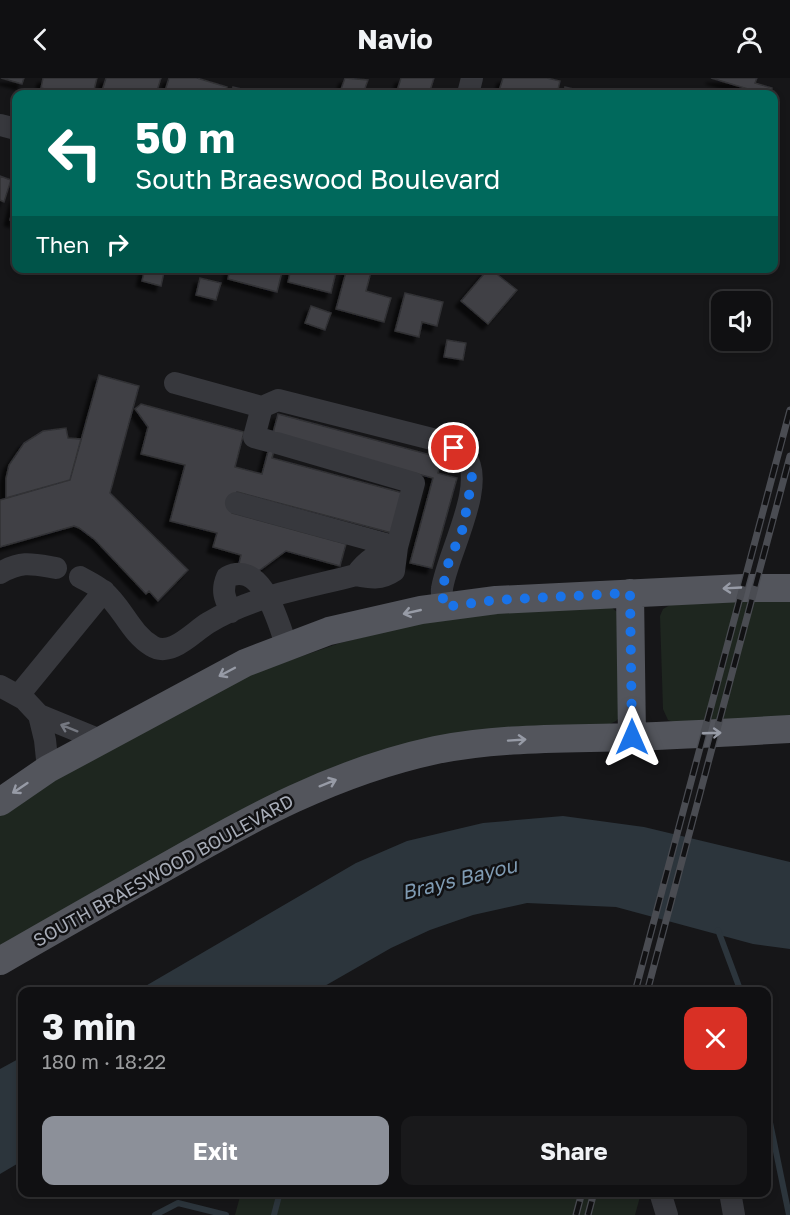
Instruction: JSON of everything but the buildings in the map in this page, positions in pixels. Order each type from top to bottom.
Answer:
[{"type":"main road","points":[[0,802],[48,769],[245,663],[329,631],[421,610],[496,600],[742,588],[790,588]]},
{"type":"main road","points":[[630,593],[632,737]]},
{"type":"main road","name":"SOUTH BRAESWOOD BOULEVARD","points":[[0,961],[239,825],[292,798],[345,776],[391,762],[437,750],[515,740],[790,729]]},
{"type":"street","points":[[175,383],[262,407],[278,400],[432,439],[454,448],[465,456],[471,468],[472,479],[463,528],[448,564],[442,591],[444,607]]},
{"type":"street","points":[[80,577],[104,591],[138,633],[153,647],[165,649],[177,645],[209,622],[267,598],[356,575],[370,578],[386,577],[394,571],[397,547],[414,483],[254,436],[262,407]]},
{"type":"street","points":[[236,503],[397,547]]},
{"type":"street","points":[[0,573],[26,562],[56,568]]},
{"type":"street","points":[[231,612],[224,599],[223,588],[227,577],[235,573],[247,575],[259,583],[287,647]]},
{"type":"street","points":[[100,740],[39,715],[24,699],[9,691],[104,591]]},
{"type":"street","points":[[39,715],[45,740],[48,769]]},
{"type":"street","points":[[662,1197],[667,1215]]},
{"type":"street","points":[[731,1197],[734,1215]]},
{"type":"shaded area","points":[[790,599],[790,719],[674,722],[668,720],[663,709],[660,616],[663,609],[670,605]]},
{"type":"shaded area","points":[[611,607],[617,612],[622,715],[616,721],[610,724],[433,740],[0,950],[0,813],[107,749],[233,680],[340,643],[428,621],[497,612]]},
{"type":"shaded area","points":[[511,985],[536,987],[500,987]]},
{"type":"shaded area","points":[[240,1197],[640,1197],[635,1215],[235,1215]]},
{"type":"water","name":"Brays Bayou","points":[[563,816],[644,827],[790,862],[790,949],[753,944],[616,907],[527,903],[473,915],[430,930],[391,948],[323,987],[144,987],[356,863],[407,841],[483,823]]},
{"type":"water","points":[[18,1059],[18,1163],[0,1174],[0,1069]]},
{"type":"waterway","points":[[718,930],[739,987]]},
{"type":"waterway","points":[[771,1127],[789,1215]]},
{"type":"waterway","points":[[274,1215],[279,1197]]},
{"type":"waterway","points":[[155,1215],[178,1203],[226,1215]]},
{"type":"railway","points":[[636,987],[790,410]]},
{"type":"railway","points":[[648,987],[790,456]]},
{"type":"railway","points":[[576,1215],[581,1197]]},
{"type":"railway","points":[[588,1215],[593,1197]]},
{"type":"route","points":[[454,448],[465,456],[471,468],[472,479],[463,528],[448,564],[442,591],[444,607],[496,600],[630,593],[632,737]]}]
